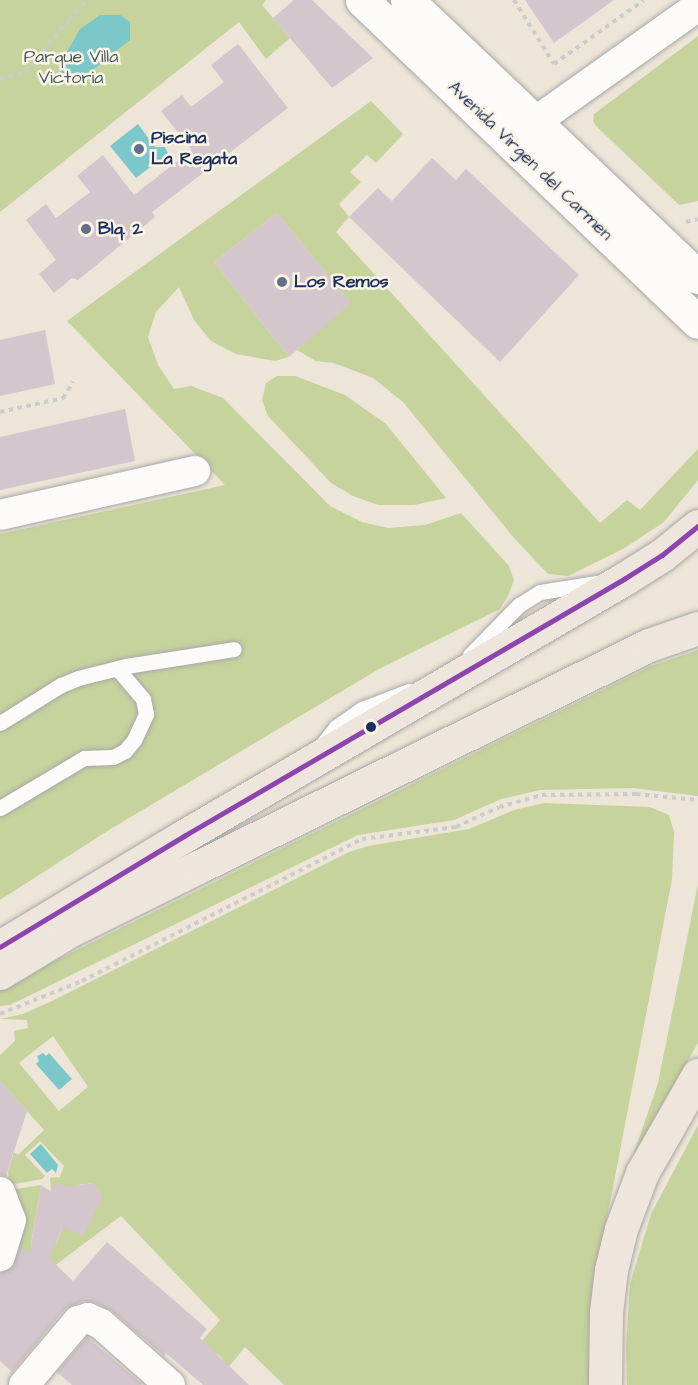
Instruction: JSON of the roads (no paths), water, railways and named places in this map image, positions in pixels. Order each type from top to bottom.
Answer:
[{"type":"main road","points":[[0,947],[310,762],[624,579],[662,555],[698,526]]},
{"type":"main road","points":[[0,973],[69,931],[198,867],[649,645],[698,628]]},
{"type":"main road","points":[[605,1385],[606,1312],[611,1270],[621,1229],[642,1173],[698,1075]]},
{"type":"street","name":"Avenida Virgen del Carmen","points":[[362,0],[698,322]]},
{"type":"street","name":"Avenida Virgen del Carmen","points":[[407,0],[698,277]]},
{"type":"street","points":[[535,122],[698,6]]},
{"type":"street","points":[[0,515],[195,471]]},
{"type":"street","points":[[0,1192],[10,1220],[0,1256]]},
{"type":"street","points":[[24,1385],[78,1321],[88,1317],[101,1324],[170,1385]]},
{"type":"lane","points":[[0,723],[61,685],[117,668],[234,649]]},
{"type":"lane","points":[[0,808],[84,758],[113,757],[125,751],[134,740],[146,714],[143,699],[117,668]]},
{"type":"water","points":[[100,15],[120,15],[130,22],[130,40],[80,80],[71,83],[62,78],[59,66],[80,29]]},
{"type":"water","name":"Piscina La Regata","points":[[138,124],[155,147],[165,147],[170,157],[165,165],[153,165],[136,178],[110,146]]},
{"type":"water","points":[[43,1053],[46,1056],[49,1053],[72,1079],[59,1090],[36,1064],[39,1061],[37,1056]]},
{"type":"water","points":[[41,1144],[58,1165],[56,1173],[52,1169],[47,1173],[30,1154]]},
{"type":"place","name":"Piscina La Regata","points":[[139,149]]},
{"type":"place","name":"Blq. 2","points":[[86,229]]},
{"type":"place","name":"Los Remos","points":[[282,282]]},
{"type":"park label","name":"Parque Villa Victoria","points":[[71,68]]}]
